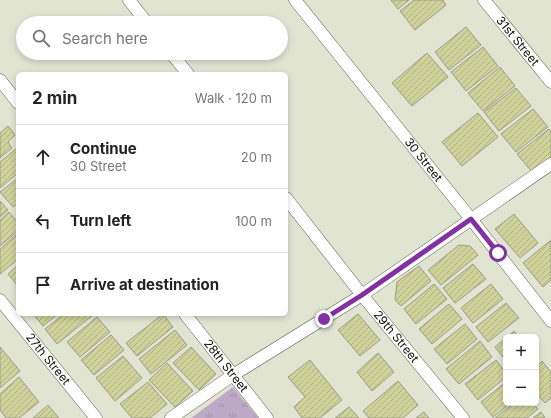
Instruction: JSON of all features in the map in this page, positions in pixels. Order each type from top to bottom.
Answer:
[{"type":"street","points":[[129,0],[142,16]]},
{"type":"street","name":"30 Street","points":[[295,0],[551,321]]},
{"type":"street","name":"31st Street","points":[[484,0],[551,82]]},
{"type":"street","points":[[177,60],[186,72]]},
{"type":"street","points":[[0,80],[16,100]]},
{"type":"street","points":[[171,418],[233,375],[362,295],[551,164]]},
{"type":"street","name":"29th Street","points":[[288,201],[362,295],[463,418]]},
{"type":"street","name":"27th Street","points":[[0,300],[96,418]]},
{"type":"street","name":"28th Street","points":[[187,316],[267,418]]},
{"type":"green space","points":[[233,387],[258,418],[191,418]]},
{"type":"building","points":[[391,0],[409,0],[398,9]]},
{"type":"building","points":[[414,0],[443,0],[446,5],[415,30],[400,11]]},
{"type":"building","points":[[466,27],[481,45],[449,70],[435,52]]},
{"type":"building","points":[[483,47],[498,66],[466,91],[451,72]]},
{"type":"building","points":[[427,53],[448,77],[412,106],[392,83]]},
{"type":"building","points":[[500,67],[515,86],[483,111],[468,93]]},
{"type":"building","points":[[516,88],[531,106],[499,131],[484,112]]},
{"type":"building","points":[[533,109],[548,127],[516,152],[501,134]]},
{"type":"building","points":[[478,113],[498,137],[462,166],[442,142]]},
{"type":"building","points":[[8,126],[15,135],[8,142],[12,148],[0,158],[0,133]]},
{"type":"building","points":[[549,129],[551,131],[551,157],[532,172],[517,154]]},
{"type":"building","points":[[16,149],[16,175],[0,188],[0,162]]},
{"type":"building","points":[[16,180],[16,205],[13,207],[0,192]]},
{"type":"building","points":[[0,201],[8,210],[0,217]]},
{"type":"building","points":[[9,212],[16,221],[16,233],[0,246],[0,220]]},
{"type":"building","points":[[514,214],[538,243],[520,258],[495,229]]},
{"type":"building","points":[[16,235],[16,261],[0,274],[0,249]]},
{"type":"building","points":[[551,240],[551,280],[543,287],[523,263]]},
{"type":"building","points":[[459,245],[470,246],[478,255],[441,285],[428,270]]},
{"type":"building","points":[[473,264],[486,279],[455,303],[443,288]]},
{"type":"building","points":[[419,266],[431,281],[401,306],[395,300],[397,282]]},
{"type":"building","points":[[16,267],[16,284],[8,274]]},
{"type":"building","points":[[434,284],[447,299],[416,324],[404,309]]},
{"type":"building","points":[[491,284],[503,299],[473,323],[461,308]]},
{"type":"building","points":[[506,303],[519,318],[488,342],[476,327]]},
{"type":"building","points":[[449,304],[462,319],[432,344],[419,329]]},
{"type":"building","points":[[358,314],[380,340],[360,356],[338,330]]},
{"type":"building","points":[[35,316],[56,316],[43,326]]},
{"type":"building","points":[[61,316],[92,316],[57,344],[45,329]]},
{"type":"building","points":[[160,316],[165,316],[173,327],[137,356],[126,343]]},
{"type":"building","points":[[97,317],[110,332],[80,357],[67,342]]},
{"type":"building","points":[[465,324],[477,339],[447,364],[434,349]]},
{"type":"building","points":[[175,330],[187,345],[151,374],[139,359]]},
{"type":"building","points":[[111,335],[124,350],[94,375],[81,360]]},
{"type":"building","points":[[503,340],[503,357],[495,347]]},
{"type":"building","points":[[480,341],[492,357],[459,384],[446,369]]},
{"type":"building","points":[[0,347],[20,371],[0,388]]},
{"type":"building","points":[[191,347],[216,374],[199,390],[173,363]]},
{"type":"building","points":[[378,353],[394,372],[372,391],[357,372]]},
{"type":"building","points":[[123,356],[142,378],[115,401],[96,378]]},
{"type":"building","points":[[310,360],[342,400],[320,418],[302,418],[294,407],[305,397],[288,377]]},
{"type":"building","points":[[496,360],[503,369],[503,379],[478,400],[465,384]]},
{"type":"building","points":[[542,361],[551,372],[551,398],[545,403],[539,396],[539,364]]},
{"type":"building","points":[[167,363],[193,391],[175,407],[149,380]]},
{"type":"building","points":[[19,377],[39,402],[19,418],[6,418],[0,410],[0,394]]},
{"type":"building","points":[[398,381],[418,405],[403,418],[369,418],[363,411]]},
{"type":"building","points":[[148,382],[167,404],[150,418],[132,418],[120,404]]},
{"type":"building","points":[[503,384],[503,406],[507,406],[493,417],[481,402]]},
{"type":"building","points":[[48,405],[59,418],[33,418]]},
{"type":"building","points":[[510,406],[535,406],[538,409],[527,418],[495,418]]},
{"type":"building","points":[[349,407],[359,418],[335,418]]},
{"type":"building","points":[[424,412],[429,418],[416,418]]},
{"type":"building","points":[[541,412],[545,418],[533,418]]},
{"type":"route","points":[[324,319],[362,295],[471,219],[498,253]]}]
